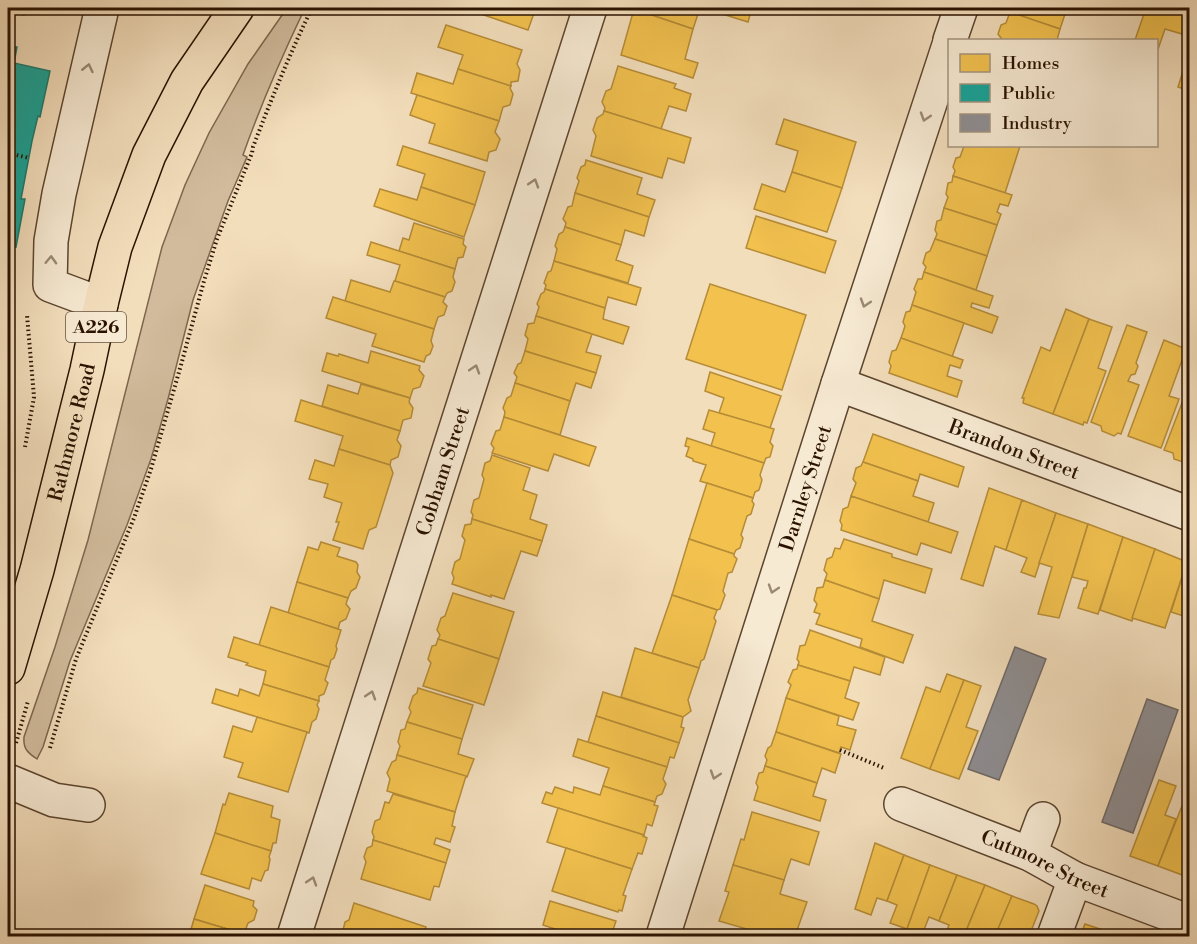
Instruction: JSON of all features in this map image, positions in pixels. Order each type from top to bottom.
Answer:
[{"type":"main road","name":"Rathmore Road","points":[[8,668],[37,570],[115,247],[149,155],[187,81],[230,10]]},
{"type":"street","points":[[101,304],[50,285],[51,241],[58,194],[102,8]]},
{"type":"street","name":"Cobham Street","points":[[294,936],[590,8]]},
{"type":"street","name":"Darnley Street","points":[[951,39],[961,8]]},
{"type":"street","name":"Darnley Street","points":[[663,936],[838,384],[948,47]]},
{"type":"street","name":"Brandon Street","points":[[838,384],[1190,514]]},
{"type":"street","points":[[13,766],[54,800],[88,805]]},
{"type":"street","name":"Cutmore Street","points":[[901,804],[1030,854],[1075,879],[1190,922]]},
{"type":"street","points":[[1030,854],[1043,819]]},
{"type":"street","points":[[1054,936],[1075,879]]},
{"type":"path","points":[[50,748],[75,659],[134,518],[151,469],[218,239],[272,98],[294,44],[312,8]]},
{"type":"path","points":[[8,153],[38,159]]},
{"type":"path","points":[[13,766],[18,731],[31,691]]},
{"type":"shaded area","points":[[287,8],[305,8],[272,80],[243,155],[247,157],[228,201],[193,300],[151,459],[127,525],[70,661],[43,747],[37,759],[24,745],[24,737],[88,540],[162,247],[185,185],[209,133],[248,64]]},
{"type":"building: Homes","points":[[473,8],[541,8],[541,10],[534,13],[528,30],[472,11]]},
{"type":"building: Homes","points":[[635,8],[700,8],[693,29]]},
{"type":"building: Homes","points":[[703,8],[752,8],[748,22]]},
{"type":"building: Homes","points":[[1010,8],[1067,8],[1060,29],[1010,12]]},
{"type":"building: Homes","points":[[1146,8],[1190,8],[1182,34],[1165,29],[1158,49],[1158,39],[1135,39]]},
{"type":"building: Homes","points":[[634,9],[693,29],[685,59],[698,63],[693,78],[621,55]]},
{"type":"building: Homes","points":[[1010,12],[1060,29],[1057,39],[1001,39],[998,34],[1001,25],[1006,23]]},
{"type":"building: Homes","points":[[446,25],[522,50],[517,64],[520,70],[518,81],[511,82],[511,86],[458,69],[463,55],[438,47]]},
{"type":"building: Homes","points":[[1190,49],[1190,91],[1178,87]]},
{"type":"building: Homes","points":[[618,66],[676,84],[674,88],[691,94],[686,111],[669,106],[661,129],[604,111],[602,102],[606,91],[611,89]]},
{"type":"building: Homes","points":[[458,69],[511,86],[513,94],[510,105],[503,107],[499,121],[411,93],[417,73],[453,84]]},
{"type":"building: Homes","points":[[417,95],[499,121],[495,132],[500,139],[496,150],[489,152],[487,161],[429,143],[435,124],[410,115]]},
{"type":"building: Homes","points":[[604,111],[691,138],[684,163],[668,158],[662,178],[591,156],[596,136],[593,130],[597,118]]},
{"type":"building: Homes","points":[[784,119],[856,142],[842,188],[792,172],[798,151],[776,144]]},
{"type":"building: Homes","points":[[403,146],[485,172],[475,205],[421,187],[425,174],[397,165]]},
{"type":"building: Homes","points":[[964,147],[1020,147],[1005,193],[953,176],[956,158],[960,157]]},
{"type":"building: Homes","points":[[586,160],[642,178],[637,194],[655,200],[649,217],[575,193],[579,181],[577,178]]},
{"type":"building: Homes","points":[[792,172],[842,188],[827,232],[754,209],[762,184],[785,192]]},
{"type":"building: Homes","points":[[953,176],[1012,195],[1008,206],[1000,204],[997,212],[1001,214],[997,225],[944,208],[948,197],[946,194],[948,183],[952,182]]},
{"type":"building: Homes","points":[[421,187],[475,205],[464,237],[374,206],[380,189],[417,200]]},
{"type":"building: Homes","points":[[575,193],[649,217],[644,236],[625,230],[621,245],[565,227],[566,223],[563,219],[568,207],[572,206]]},
{"type":"building: Homes","points":[[944,208],[997,225],[987,256],[935,239],[937,221],[941,220]]},
{"type":"building: Homes","points":[[756,216],[836,241],[825,273],[746,248]]},
{"type":"building: Homes","points":[[414,223],[464,239],[463,244],[466,247],[463,257],[458,258],[455,269],[399,251],[403,238],[409,240]]},
{"type":"building: Homes","points":[[565,227],[621,245],[616,260],[633,266],[628,283],[554,261],[557,249],[555,246],[559,234]]},
{"type":"building: Homes","points":[[935,239],[987,256],[976,290],[924,272],[926,267],[923,263],[926,253],[930,251]]},
{"type":"building: Homes","points":[[371,242],[455,269],[452,291],[445,297],[395,281],[400,265],[367,255]]},
{"type":"building: Homes","points":[[554,261],[641,288],[636,305],[608,297],[605,308],[545,289],[544,283]]},
{"type":"building: Homes","points":[[924,272],[993,296],[989,308],[972,303],[971,307],[998,317],[992,333],[912,305],[916,292],[914,289],[918,279],[922,279]]},
{"type":"building: Homes","points":[[351,280],[390,292],[395,281],[445,297],[443,302],[447,306],[444,315],[438,317],[434,329],[345,301]]},
{"type":"building: Homes","points":[[710,284],[806,315],[782,390],[686,359]]},
{"type":"building: Homes","points":[[545,289],[605,308],[603,319],[629,327],[623,344],[536,316],[539,307],[537,304]]},
{"type":"building: Homes","points":[[333,297],[434,329],[430,354],[426,356],[424,362],[372,346],[376,334],[326,318]]},
{"type":"building: Homes","points":[[912,305],[964,323],[952,357],[901,338],[906,312],[910,311]]},
{"type":"building: Homes","points":[[1066,309],[1089,319],[1053,414],[1023,403],[1024,398],[1022,398],[1041,347],[1050,351]]},
{"type":"building: Homes","points":[[536,316],[592,334],[586,352],[601,356],[596,373],[525,351],[528,324],[534,323]]},
{"type":"building: Homes","points":[[1089,319],[1112,327],[1098,368],[1106,371],[1087,423],[1084,422],[1083,425],[1053,414]]},
{"type":"building: Homes","points":[[1127,325],[1147,332],[1136,363],[1138,366],[1135,374],[1131,375],[1128,381],[1139,385],[1121,434],[1114,436],[1102,431],[1101,426],[1091,422]]},
{"type":"building: Homes","points":[[901,338],[963,360],[960,368],[950,365],[947,376],[962,381],[957,397],[889,373],[892,351],[896,350]]},
{"type":"building: Homes","points":[[1164,340],[1186,349],[1169,396],[1179,399],[1161,448],[1128,436]]},
{"type":"building: Homes","points":[[371,351],[420,366],[419,370],[424,376],[420,387],[413,389],[410,398],[322,371],[327,353],[338,356],[339,354],[368,363]]},
{"type":"building: Homes","points":[[525,351],[596,373],[591,388],[576,383],[570,401],[515,383],[517,377],[514,373]]},
{"type":"building: Homes","points":[[710,372],[781,396],[770,428],[719,413],[724,398],[705,391]]},
{"type":"building: Homes","points":[[1190,382],[1190,460],[1186,463],[1174,459],[1173,453],[1164,450]]},
{"type":"building: Homes","points":[[515,383],[570,401],[560,435],[504,417],[503,408],[507,398],[511,396]]},
{"type":"building: Homes","points":[[361,384],[410,398],[409,402],[413,408],[411,418],[403,420],[400,431],[322,406],[328,385],[358,394]]},
{"type":"building: Homes","points":[[301,400],[400,431],[397,440],[401,446],[398,457],[391,460],[390,465],[339,449],[343,436],[295,421]]},
{"type":"building: Homes","points":[[709,410],[774,429],[770,442],[773,446],[770,457],[766,458],[764,463],[711,446],[715,433],[703,429]]},
{"type":"building: Homes","points":[[504,417],[596,447],[589,466],[554,454],[548,471],[492,453],[494,448],[491,444],[496,431],[500,430]]},
{"type":"building: Homes","points":[[873,434],[964,467],[958,487],[920,474],[918,481],[863,462]]},
{"type":"building: Homes","points":[[687,438],[764,463],[759,490],[755,492],[753,498],[700,481],[706,465],[686,456],[689,447],[685,446]]},
{"type":"building: Homes","points":[[339,449],[390,465],[393,473],[376,527],[369,530],[363,549],[333,540],[342,503],[324,497],[328,484],[309,479],[315,460],[334,466]]},
{"type":"building: Homes","points":[[492,455],[530,468],[523,490],[537,495],[530,519],[547,525],[542,541],[472,519],[474,500],[479,498],[484,479],[482,475],[485,463],[490,461]]},
{"type":"building: Homes","points":[[863,462],[918,481],[913,496],[934,503],[928,522],[851,496],[856,483],[853,479],[856,468]]},
{"type":"building: Homes","points":[[707,483],[753,498],[754,504],[751,514],[747,516],[741,535],[743,538],[740,548],[734,554],[689,539]]},
{"type":"building: Homes","points":[[989,488],[1022,500],[1006,550],[995,546],[983,586],[961,579]]},
{"type":"building: Homes","points":[[851,496],[958,532],[951,553],[921,543],[917,555],[841,530],[840,521],[843,509],[848,507]]},
{"type":"building: Homes","points":[[1022,500],[1056,513],[1035,577],[1021,572],[1027,558],[1006,550]]},
{"type":"building: Homes","points":[[1056,513],[1088,524],[1059,618],[1038,614],[1052,567],[1039,563]]},
{"type":"building: Homes","points":[[472,519],[542,541],[537,556],[521,551],[504,599],[452,584],[455,562],[460,559],[465,540],[462,536],[465,525],[471,524]]},
{"type":"building: Homes","points":[[1088,524],[1123,537],[1098,614],[1078,608],[1088,581],[1072,577]]},
{"type":"building: Homes","points":[[1123,537],[1155,549],[1132,621],[1100,610]]},
{"type":"building: Homes","points":[[689,539],[734,554],[737,559],[732,572],[728,573],[723,591],[725,595],[720,609],[672,595]]},
{"type":"building: Homes","points":[[844,539],[932,569],[925,593],[884,580],[879,599],[825,580],[827,574],[824,570],[827,559],[832,557],[835,548],[840,549]]},
{"type":"building: Homes","points":[[321,542],[340,548],[337,556],[356,562],[358,565],[357,572],[360,577],[356,588],[351,591],[348,598],[297,582],[308,547],[318,550]]},
{"type":"building: Homes","points":[[1155,549],[1187,562],[1165,628],[1132,618]]},
{"type":"building: Homes","points":[[1187,562],[1190,563],[1190,618],[1171,612]]},
{"type":"building: Homes","points":[[825,580],[879,599],[872,621],[913,635],[903,663],[860,647],[862,639],[816,624],[820,614],[814,612],[817,604],[814,600],[817,588],[823,587]]},
{"type":"building: Homes","points":[[297,582],[348,598],[346,604],[350,609],[346,619],[340,622],[338,629],[288,613]]},
{"type":"building: Homes","points":[[453,593],[514,612],[499,659],[438,639],[440,635],[437,630]]},
{"type":"building: Homes","points":[[672,595],[717,610],[714,618],[716,621],[699,668],[652,653]]},
{"type":"building: Homes","points":[[271,607],[341,630],[337,649],[329,667],[259,645]]},
{"type":"building: Homes","points":[[810,630],[885,657],[880,675],[854,667],[850,681],[798,665],[800,646],[805,645]]},
{"type":"building: Homes","points":[[234,637],[329,667],[325,680],[328,683],[324,694],[319,696],[319,701],[263,684],[266,671],[228,657]]},
{"type":"building: Homes","points":[[438,639],[499,659],[484,705],[423,686],[431,663],[428,659],[432,646],[436,645]]},
{"type":"building: Homes","points":[[635,648],[699,668],[688,700],[691,711],[683,717],[621,697]]},
{"type":"building: Homes","points":[[798,665],[850,681],[845,698],[859,703],[853,720],[786,698],[791,685],[788,682]]},
{"type":"building: Homes","points":[[947,674],[964,680],[930,769],[901,758],[926,687],[940,692]]},
{"type":"building: Homes","points":[[964,680],[981,686],[966,727],[978,731],[959,779],[930,769]]},
{"type":"building: Homes","points":[[263,684],[319,701],[316,719],[312,722],[309,733],[212,703],[216,689],[238,696],[240,689],[259,696]]},
{"type":"building: Homes","points":[[418,688],[473,705],[462,739],[407,722],[411,712],[409,708]]},
{"type":"building: Homes","points":[[603,692],[683,717],[681,727],[684,728],[679,743],[596,716]]},
{"type":"building: Homes","points":[[786,698],[839,716],[837,725],[856,730],[850,750],[841,747],[839,753],[776,732]]},
{"type":"building: Homes","points":[[596,716],[679,743],[674,758],[670,757],[667,767],[588,742]]},
{"type":"building: Homes","points":[[257,717],[307,732],[288,792],[238,777],[243,763],[224,757],[233,726],[252,732]]},
{"type":"building: Homes","points":[[407,722],[462,739],[458,754],[474,759],[467,777],[397,755],[401,730],[405,729]]},
{"type":"building: Homes","points":[[776,732],[841,754],[835,773],[822,768],[817,783],[765,766],[767,760],[765,756]]},
{"type":"building: Homes","points":[[578,739],[667,767],[663,779],[666,784],[662,794],[657,796],[655,802],[603,786],[609,768],[573,756]]},
{"type":"building: Homes","points":[[397,755],[466,776],[455,812],[387,791],[390,779],[387,773]]},
{"type":"building: Homes","points":[[765,766],[817,783],[813,796],[826,800],[820,821],[754,800],[759,773],[763,772]]},
{"type":"building: Homes","points":[[1159,780],[1176,786],[1165,815],[1176,819],[1158,866],[1130,856]]},
{"type":"building: Homes","points":[[603,786],[655,802],[654,805],[658,806],[652,826],[647,824],[644,835],[542,803],[546,792],[552,794],[555,787],[573,793],[574,787],[600,795]]},
{"type":"building: Homes","points":[[1188,791],[1190,791],[1190,866],[1185,876],[1158,866]]},
{"type":"building: Homes","points":[[229,793],[273,806],[271,817],[280,820],[276,843],[273,843],[271,851],[215,833],[223,804],[225,805]]},
{"type":"building: Homes","points":[[393,794],[455,812],[452,826],[455,827],[450,842],[436,838],[434,844],[450,850],[446,863],[373,840],[372,832],[375,821],[380,819],[385,802],[389,803]]},
{"type":"building: Homes","points":[[558,808],[644,835],[647,838],[642,854],[638,853],[632,869],[547,842]]},
{"type":"building: Homes","points":[[752,812],[819,832],[809,865],[791,859],[784,880],[733,865],[741,839],[744,840]]},
{"type":"building: Homes","points":[[215,833],[271,851],[268,870],[265,871],[261,881],[252,878],[249,889],[201,874]]},
{"type":"building: Homes","points":[[373,840],[446,863],[439,887],[434,886],[430,900],[361,879],[366,862],[364,857],[367,848],[372,846]]},
{"type":"building: Homes","points":[[875,843],[904,855],[887,901],[877,898],[871,915],[855,909]]},
{"type":"building: Homes","points":[[566,848],[632,869],[623,895],[626,896],[622,911],[618,912],[552,891]]},
{"type":"building: Homes","points":[[904,855],[930,865],[907,929],[890,923],[897,905],[887,901]]},
{"type":"building: Homes","points":[[733,865],[784,880],[780,894],[807,902],[795,936],[771,936],[719,921],[729,892],[725,891]]},
{"type":"building: Homes","points":[[930,865],[957,875],[939,921],[929,917],[922,935],[907,929]]},
{"type":"building: Homes","points":[[957,875],[985,885],[964,936],[945,936],[949,925],[939,921]]},
{"type":"building: Homes","points":[[205,885],[254,901],[253,906],[257,910],[254,920],[248,923],[244,934],[194,919]]},
{"type":"building: Homes","points":[[985,885],[1012,896],[995,936],[964,936]]},
{"type":"building: Homes","points":[[1012,896],[1037,906],[1039,911],[1029,936],[995,936]]},
{"type":"building: Homes","points":[[550,901],[616,921],[611,936],[556,936],[558,930],[543,925]]},
{"type":"building: Homes","points":[[354,903],[426,927],[423,936],[343,936],[345,922],[349,920]]},
{"type":"building: Homes","points":[[194,919],[244,934],[243,936],[189,936]]},
{"type":"building: Homes","points":[[1085,924],[1121,936],[1080,936]]},
{"type":"building: Homes","points":[[716,932],[731,936],[711,936]]},
{"type":"building: Public","points":[[8,45],[17,47],[14,63],[50,71],[32,141],[21,199],[25,199],[16,247],[8,245]]},
{"type":"building: Industry","points":[[8,8],[26,8],[24,15],[8,11]]},
{"type":"building: Industry","points":[[1015,647],[1046,659],[999,780],[968,769]]},
{"type":"building: Industry","points":[[1147,699],[1178,710],[1133,833],[1102,822]]}]
